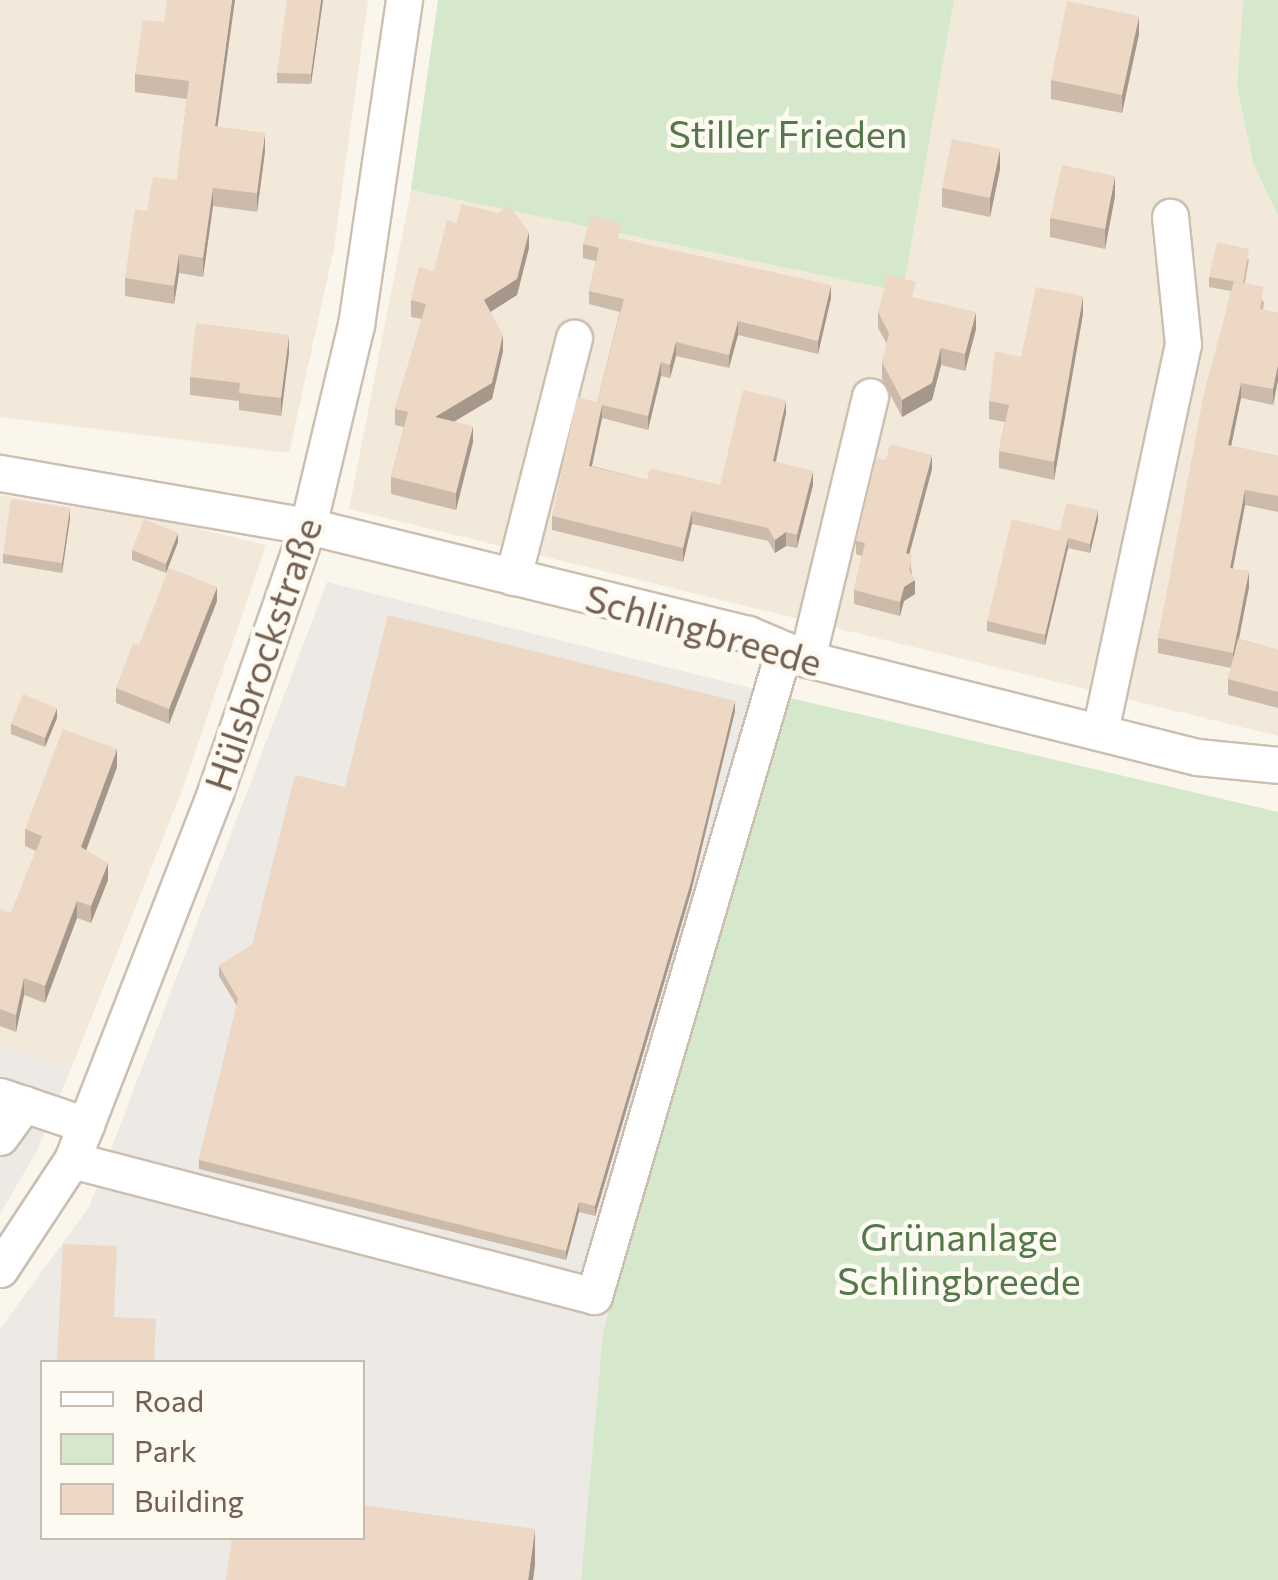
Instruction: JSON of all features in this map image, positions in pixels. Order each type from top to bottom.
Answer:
[{"type":"street","name":"Hülsbrockstraße","points":[[0,1269],[72,1160],[222,774],[308,526],[356,324],[404,0]]},
{"type":"street","points":[[1100,731],[1183,344],[1170,218]]},
{"type":"street","points":[[513,577],[574,338]]},
{"type":"street","points":[[72,1160],[594,1296],[796,654],[870,396]]},
{"type":"street","name":"Schlingbreede","points":[[0,473],[308,526],[1197,756],[1278,765]]},
{"type":"street","points":[[0,1137],[12,1100],[86,1125]]},
{"type":"shaded area","points":[[0,0],[368,0],[334,248],[289,453],[0,417]]},
{"type":"shaded area","points":[[954,0],[1243,0],[1237,86],[1253,163],[1278,216],[1278,736],[349,509],[411,190],[903,292]]},
{"type":"shaded area","points":[[0,495],[175,523],[266,545],[184,785],[71,1069],[0,1045]]},
{"type":"shaded area","points":[[327,582],[790,698],[603,1332],[581,1580],[0,1580],[0,1329],[89,1207]]},
{"type":"shaded area","points":[[0,1045],[71,1069],[37,1151],[0,1214]]},
{"type":"green space","name":"Stiller Frieden","points":[[438,0],[954,0],[903,292],[411,190]]},
{"type":"green space","points":[[1243,0],[1278,0],[1278,216],[1253,163],[1237,86]]},
{"type":"green space","name":"Grünanlage Schlingbreede","points":[[790,698],[1278,812],[1278,1580],[581,1580],[603,1332]]},
{"type":"building","points":[[167,0],[232,0],[215,126],[265,133],[257,193],[213,188],[203,258],[179,254],[174,286],[125,278],[135,209],[147,211],[153,177],[177,180],[189,81],[135,74],[143,20],[164,22]]},
{"type":"building","points":[[287,0],[321,0],[311,74],[277,73]]},
{"type":"building","points":[[1067,1],[1139,16],[1122,95],[1051,80]]},
{"type":"building","points":[[952,139],[1000,149],[990,198],[942,188]]},
{"type":"building","points":[[1062,165],[1115,176],[1105,229],[1050,218]]},
{"type":"building","points":[[461,204],[498,213],[509,205],[529,232],[517,279],[484,300],[503,335],[492,383],[435,417],[473,426],[456,493],[391,477],[408,412],[395,409],[426,304],[411,300],[419,267],[434,271],[447,220],[457,223]]},
{"type":"building","points":[[591,216],[621,224],[618,238],[831,285],[818,341],[738,321],[729,355],[676,342],[670,365],[661,362],[648,416],[602,405],[589,466],[647,480],[650,468],[720,485],[743,390],[786,400],[773,461],[813,471],[797,535],[786,532],[775,540],[768,528],[692,511],[683,548],[552,516],[577,397],[597,402],[624,299],[589,291],[599,248],[583,244]]},
{"type":"building","points":[[1217,242],[1249,249],[1243,283],[1209,277]]},
{"type":"building","points":[[888,274],[916,282],[912,297],[976,312],[965,354],[941,348],[932,383],[902,400],[882,362],[889,333],[878,312]]},
{"type":"building","points":[[1234,281],[1264,287],[1260,309],[1278,313],[1278,365],[1273,389],[1241,383],[1228,445],[1278,456],[1278,496],[1245,490],[1230,568],[1249,571],[1233,653],[1158,638],[1204,393]]},
{"type":"building","points":[[1036,287],[1083,296],[1054,462],[999,451],[1009,405],[989,401],[995,351],[1021,357]]},
{"type":"building","points":[[196,323],[289,335],[281,398],[239,393],[240,383],[190,377]]},
{"type":"building","points":[[890,444],[932,455],[906,553],[912,555],[909,570],[915,580],[904,587],[900,602],[854,590],[865,543],[856,541],[876,458],[886,460]]},
{"type":"building","points":[[11,499],[70,508],[62,563],[3,554]]},
{"type":"building","points":[[1066,503],[1098,510],[1090,544],[1068,538],[1045,635],[987,621],[1012,519],[1060,531]]},
{"type":"building","points":[[144,519],[178,533],[166,564],[132,550]]},
{"type":"building","points":[[169,568],[217,587],[169,709],[116,688],[133,643],[139,645]]},
{"type":"building","points":[[388,615],[735,701],[691,882],[595,1206],[579,1202],[566,1251],[199,1160],[238,999],[219,966],[252,945],[295,775],[345,787]]},
{"type":"building","points":[[1238,639],[1278,650],[1278,692],[1228,679]]},
{"type":"building","points":[[23,694],[57,708],[45,738],[11,724]]},
{"type":"building","points":[[63,729],[117,749],[81,847],[108,863],[91,906],[77,901],[45,986],[24,978],[16,1015],[0,1009],[0,909],[11,914],[42,836],[25,829]]},
{"type":"building","points":[[63,1244],[117,1246],[114,1317],[156,1319],[154,1360],[57,1360]]},
{"type":"building","points":[[365,1505],[535,1529],[528,1580],[226,1580],[232,1540],[365,1540]]}]
